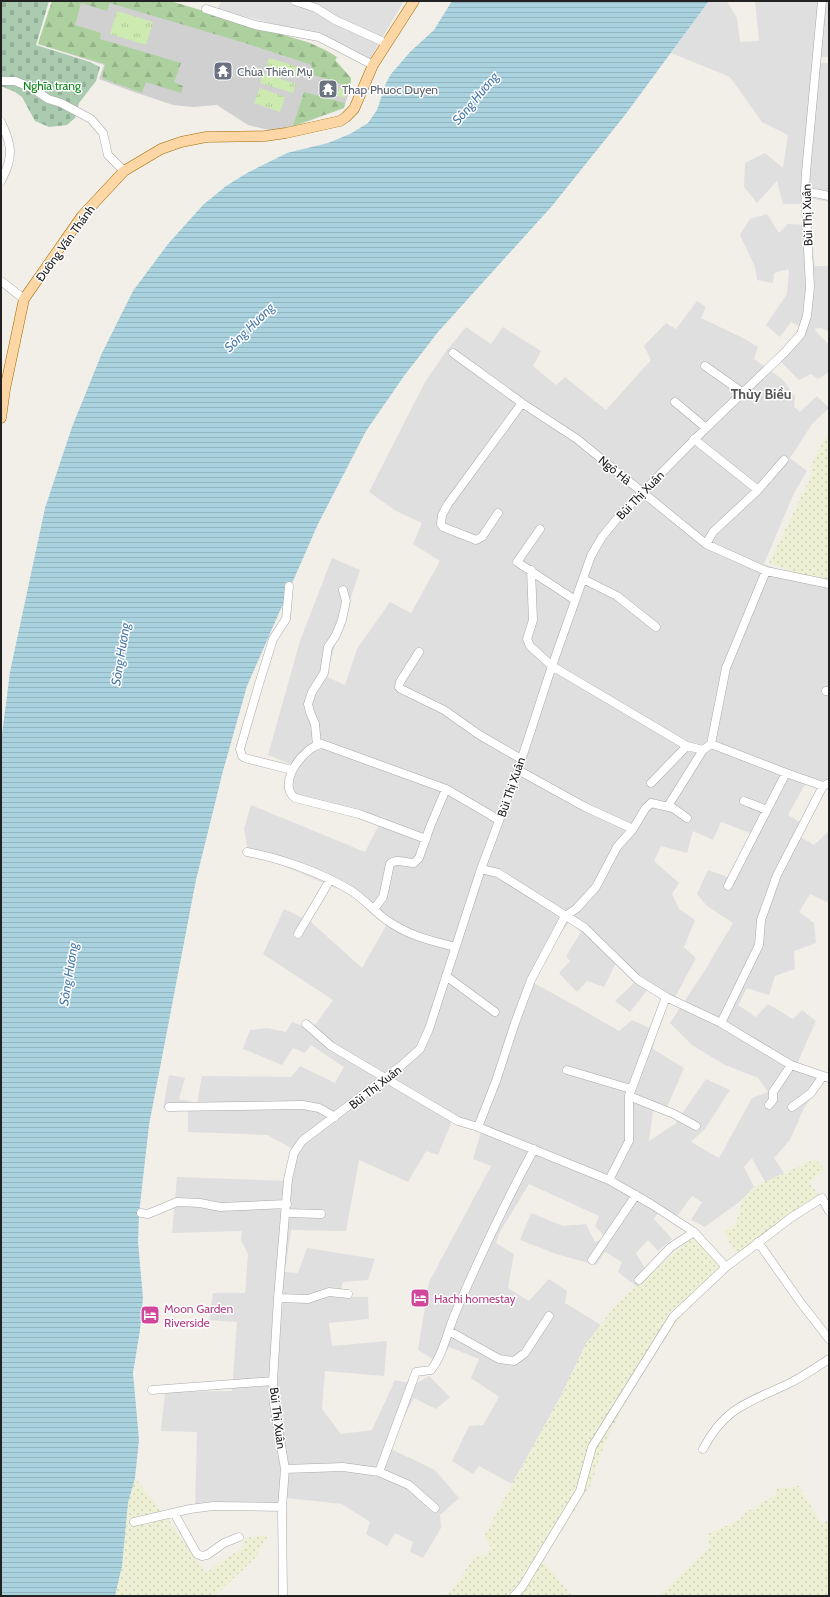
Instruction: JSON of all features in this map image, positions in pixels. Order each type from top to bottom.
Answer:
[{"type":"main road","name":"Đường Văn Thánh","points":[[1,418],[5,389],[24,299],[82,216],[124,171],[161,150],[181,142],[206,137],[260,136],[286,133],[336,123],[346,117],[354,109],[373,65],[414,1]]},
{"type":"street","points":[[295,1],[316,8],[335,20],[386,43]]},
{"type":"street","name":"Bùi Thị Xuân","points":[[283,1596],[282,1507],[285,1469],[274,1404],[273,1381],[288,1179],[294,1153],[302,1141],[387,1078],[420,1049],[429,1029],[481,868],[518,770],[575,600],[591,556],[602,537],[642,492],[742,392],[785,352],[801,334],[807,316],[810,287],[805,191],[817,40],[822,1]]},
{"type":"street","points":[[206,9],[256,24],[319,37],[373,65]]},
{"type":"street","points":[[1,81],[15,81],[32,88],[48,99],[62,103],[91,119],[103,133],[108,155],[124,171]]},
{"type":"street","points":[[1,122],[9,138],[10,158],[1,181]]},
{"type":"street","points":[[805,191],[829,196]]},
{"type":"street","points":[[1,281],[24,299]]},
{"type":"street","name":"Ngô Hà","points":[[453,353],[522,403],[578,439],[706,544],[766,571],[829,584]]},
{"type":"street","points":[[705,366],[742,392]]},
{"type":"street","points":[[674,402],[706,428]]},
{"type":"street","points":[[498,513],[482,536],[476,540],[443,527],[441,524],[442,515],[448,504],[522,403]]},
{"type":"street","points":[[694,439],[758,490]]},
{"type":"street","points":[[706,544],[713,532],[758,490],[784,460]]},
{"type":"street","points":[[540,529],[517,560],[518,563],[531,570],[575,600]]},
{"type":"street","points":[[531,570],[533,620],[527,639],[530,646],[552,666],[688,746],[703,750]]},
{"type":"street","points":[[668,806],[703,750],[711,744],[726,668],[766,571]]},
{"type":"street","points":[[583,579],[617,596],[656,627]]},
{"type":"street","points":[[289,586],[286,619],[273,639],[258,684],[240,749],[242,756],[245,758],[292,770]]},
{"type":"street","points":[[317,745],[316,724],[308,704],[312,692],[324,673],[328,647],[336,635],[342,620],[346,601],[344,590]]},
{"type":"street","points":[[419,652],[400,682],[400,689],[444,710],[478,734],[521,759]]},
{"type":"street","points":[[426,839],[359,814],[295,798],[291,795],[288,788],[292,770],[304,755],[317,745],[322,744],[446,789],[499,820]]},
{"type":"street","points":[[711,744],[786,773],[826,785],[777,875],[761,920],[758,945],[721,1023]]},
{"type":"street","points":[[651,783],[688,746]]},
{"type":"street","points":[[518,770],[585,807],[633,829]]},
{"type":"street","points":[[728,886],[786,773]]},
{"type":"street","points":[[374,909],[383,897],[390,864],[400,860],[410,863],[416,861],[446,789]]},
{"type":"street","points":[[744,801],[767,810]]},
{"type":"street","points":[[478,1127],[496,1081],[531,980],[565,916],[576,909],[596,887],[617,846],[633,829],[645,809],[651,803],[668,806],[678,810],[686,818]]},
{"type":"street","points":[[247,852],[272,857],[330,880],[350,890],[385,918],[416,937],[455,947]]},
{"type":"street","points":[[481,868],[498,873],[585,928],[637,979],[666,997],[721,1023],[791,1065],[826,1077],[811,1093],[792,1107]]},
{"type":"street","points":[[298,934],[330,880]]},
{"type":"street","points":[[446,976],[495,1012]]},
{"type":"street","points":[[609,1180],[629,1142],[630,1093],[666,997]]},
{"type":"street","points":[[306,1024],[331,1046],[458,1121],[478,1127],[609,1180],[636,1195],[694,1232],[726,1267]]},
{"type":"street","points":[[769,1105],[773,1100],[774,1092],[791,1065]]},
{"type":"street","points":[[567,1070],[630,1093],[696,1126]]},
{"type":"street","points":[[169,1107],[303,1105],[319,1108],[335,1117]]},
{"type":"street","points":[[379,1472],[416,1372],[431,1370],[437,1363],[456,1310],[503,1207],[534,1149]]},
{"type":"street","points":[[592,1260],[636,1195]]},
{"type":"street","points":[[514,1596],[522,1587],[580,1491],[592,1448],[673,1317],[726,1267],[792,1216],[826,1196],[829,1211]]},
{"type":"street","points":[[141,1213],[148,1214],[177,1202],[220,1207],[287,1204]]},
{"type":"street","points":[[286,1213],[321,1214]]},
{"type":"street","points":[[639,1280],[671,1247],[694,1232]]},
{"type":"street","points":[[758,1242],[801,1303],[829,1339]]},
{"type":"street","points":[[278,1298],[308,1299],[329,1292],[348,1294]]},
{"type":"street","points":[[448,1331],[499,1360],[514,1361],[525,1353],[549,1316]]},
{"type":"street","points":[[703,1449],[715,1429],[722,1421],[742,1405],[793,1381],[829,1359]]},
{"type":"street","points":[[152,1390],[273,1381]]},
{"type":"street","points":[[285,1469],[344,1467],[379,1472],[409,1486],[435,1508]]},
{"type":"street","points":[[134,1522],[213,1506],[282,1507]]},
{"type":"street","points":[[174,1513],[197,1554],[202,1556],[207,1555],[224,1543],[239,1537]]},
{"type":"shaded area","name":"Chùa Thiên Mụ","points":[[52,1],[170,1],[310,43],[337,57],[335,60],[351,78],[351,85],[344,108],[287,129],[269,130],[248,125],[217,105],[193,107],[173,105],[131,91],[99,79],[104,65],[38,44]]},
{"type":"shaded area","points":[[222,1],[404,1],[366,65],[327,38],[217,9]]},
{"type":"shaded area","points":[[709,1],[727,1],[737,18],[740,42],[759,41],[755,1],[829,1],[829,57],[816,57],[816,63],[829,63],[829,202],[809,198],[808,204],[783,204],[777,181],[757,203],[744,187],[745,163],[765,153],[783,168],[788,135],[762,122],[730,77],[671,53]]},
{"type":"shaded area","points":[[767,214],[779,233],[788,224],[809,225],[815,266],[829,266],[829,332],[821,328],[814,329],[829,345],[829,372],[818,379],[811,374],[799,380],[781,362],[804,329],[791,322],[780,337],[766,325],[787,294],[789,269],[774,273],[773,283],[757,280],[755,267],[740,235],[750,219]]},
{"type":"shaded area","points":[[697,301],[706,307],[701,318],[745,339],[758,347],[754,359],[782,379],[795,396],[794,407],[800,412],[817,396],[829,408],[812,424],[790,458],[807,471],[794,493],[764,564],[813,582],[829,585],[829,788],[807,781],[788,815],[801,823],[796,834],[814,845],[829,831],[829,903],[810,894],[799,912],[814,923],[816,943],[794,951],[795,969],[775,976],[769,995],[747,988],[738,1005],[756,1017],[768,1004],[793,1019],[802,1010],[816,1021],[796,1066],[825,1079],[804,1108],[790,1140],[774,1158],[784,1173],[765,1182],[752,1158],[744,1167],[754,1187],[743,1199],[705,1227],[691,1220],[702,1202],[692,1196],[675,1219],[660,1210],[654,1219],[672,1239],[658,1251],[648,1240],[636,1253],[649,1275],[636,1286],[618,1272],[622,1262],[605,1252],[596,1265],[556,1254],[520,1240],[531,1213],[563,1226],[586,1224],[595,1242],[606,1238],[595,1226],[599,1216],[529,1184],[500,1232],[496,1243],[514,1254],[508,1288],[529,1301],[549,1279],[567,1291],[565,1303],[601,1325],[586,1344],[561,1396],[512,1484],[479,1466],[473,1474],[452,1461],[469,1426],[483,1425],[499,1397],[471,1378],[479,1359],[449,1347],[439,1363],[418,1350],[429,1282],[491,1166],[473,1159],[481,1132],[452,1121],[438,1155],[426,1151],[408,1182],[359,1160],[346,1231],[291,1230],[285,1272],[298,1273],[307,1248],[375,1259],[368,1280],[343,1282],[339,1297],[368,1297],[369,1319],[329,1323],[332,1346],[387,1341],[384,1376],[325,1371],[322,1409],[341,1434],[372,1430],[395,1380],[416,1384],[429,1376],[450,1397],[436,1409],[414,1398],[402,1421],[391,1449],[435,1470],[459,1498],[440,1515],[441,1528],[423,1558],[410,1552],[413,1542],[395,1533],[387,1546],[366,1534],[370,1522],[342,1504],[287,1498],[284,1510],[195,1509],[197,1432],[161,1431],[165,1392],[232,1391],[237,1322],[209,1320],[213,1293],[245,1293],[248,1254],[241,1240],[242,1231],[172,1233],[177,1177],[289,1181],[297,1151],[267,1135],[188,1132],[188,1111],[163,1108],[169,1075],[185,1078],[179,1099],[197,1103],[202,1076],[291,1077],[300,1066],[335,1083],[344,1067],[311,1045],[305,1053],[293,1048],[282,1065],[243,1049],[250,1030],[267,1028],[286,1032],[292,1022],[312,1029],[333,1000],[263,954],[284,909],[311,922],[362,968],[391,917],[340,890],[248,851],[244,829],[251,805],[365,852],[380,823],[288,798],[295,766],[268,755],[300,641],[332,558],[360,570],[325,676],[345,685],[357,649],[390,602],[411,613],[440,561],[413,544],[422,523],[396,511],[369,492],[425,382],[447,350],[466,327],[491,344],[503,327],[541,351],[533,366],[556,385],[565,377],[606,410],[651,360],[644,346],[666,323],[676,329]],"holes":[[[721,822],[753,834],[730,878],[708,870],[697,894],[707,906],[733,923],[705,970],[670,1023],[692,1045],[723,1064],[758,1078],[768,1092],[752,1098],[719,1158],[691,1142],[705,1129],[730,1090],[706,1079],[675,1124],[649,1141],[653,1111],[665,1112],[684,1068],[653,1049],[656,1031],[632,1020],[619,1031],[532,982],[537,968],[569,922],[581,932],[566,956],[570,961],[559,973],[577,992],[587,981],[604,987],[617,961],[637,980],[615,1001],[630,1012],[649,988],[673,1001],[696,958],[684,947],[695,920],[679,909],[672,894],[679,883],[654,861],[661,846],[687,853],[693,831],[713,840]]]},
{"type":"green space","name":"Nghĩa trang","points":[[1,1],[49,1],[36,45],[90,62],[100,67],[96,81],[79,103],[75,118],[67,125],[49,127],[35,121],[22,97],[1,86]]},
{"type":"green space","points":[[52,1],[170,1],[310,43],[327,51],[337,57],[335,60],[351,78],[350,87],[310,74],[312,65],[245,43],[110,3],[107,11],[81,3],[75,25],[101,33],[100,39],[181,63],[174,82],[183,86],[181,93],[146,82],[142,93],[102,78],[105,64],[38,44]]},
{"type":"green space","points":[[117,11],[153,22],[146,45],[110,34]]},
{"type":"green space","points":[[269,58],[302,68],[299,77],[266,67]]},
{"type":"green space","points":[[263,73],[296,84],[293,93],[260,83]]},
{"type":"green space","points":[[260,88],[285,97],[280,112],[254,103]]},
{"type":"green space","points":[[339,88],[347,90],[345,98],[337,96]]},
{"type":"green space","points":[[304,92],[345,103],[344,108],[293,126]]},
{"type":"green space","points":[[829,430],[829,580],[796,573],[769,563],[812,474],[810,468]]},
{"type":"green space","points":[[815,1159],[825,1170],[809,1183],[824,1201],[754,1246],[735,1253],[724,1232],[736,1223],[743,1199],[754,1187]]},
{"type":"green space","points":[[693,1237],[726,1271],[693,1303],[672,1328],[632,1390],[605,1442],[591,1484],[543,1561],[572,1596],[444,1596],[453,1589],[475,1556],[485,1555],[491,1547],[484,1537],[561,1396],[586,1344],[615,1306],[657,1267]]},
{"type":"green space","points":[[135,1478],[168,1519],[206,1573],[226,1558],[242,1549],[245,1538],[268,1535],[256,1557],[215,1596],[115,1596],[122,1566],[128,1503]]},
{"type":"green space","points":[[799,1486],[821,1524],[829,1520],[829,1596],[658,1596],[710,1547],[708,1534],[740,1520],[745,1513],[776,1495],[776,1489]]},
{"type":"water","name":"Sông Hương","points":[[452,1],[709,1],[625,115],[552,206],[438,332],[404,376],[366,431],[318,524],[247,686],[223,771],[196,880],[149,1125],[139,1214],[138,1242],[143,1298],[140,1330],[133,1373],[139,1440],[135,1478],[128,1503],[122,1566],[115,1596],[1,1596],[1,742],[10,672],[45,508],[72,427],[102,353],[133,291],[168,244],[203,205],[226,186],[247,173],[287,153],[328,143],[350,134],[368,123],[377,110],[386,83],[391,74],[411,51],[434,30]]},
{"type":"place","name":"Chùa Thiên Mụ","points":[[223,71]]},
{"type":"place","name":"Thap Phuoc Duyen","points":[[328,89]]},
{"type":"place","name":"Hachi homestay","points":[[420,1298]]},
{"type":"place","name":"Moon Garden Riverside","points":[[150,1315]]},
{"type":"district","name":"Thủy Biều","points":[[761,394]]}]
